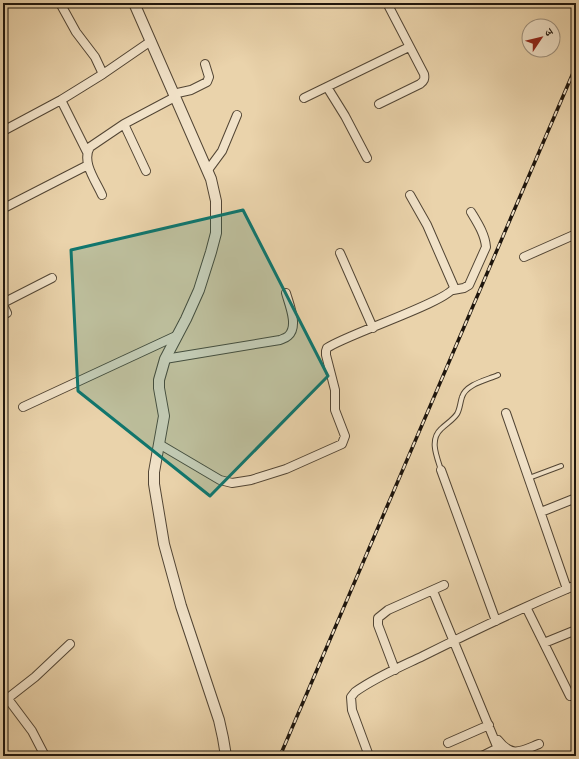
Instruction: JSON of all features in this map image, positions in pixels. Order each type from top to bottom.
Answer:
[{"type":"street","points":[[60,3],[76,32],[95,57],[103,74]]},
{"type":"street","points":[[134,3],[208,170],[216,201],[216,233],[209,259],[199,290],[165,359],[159,380],[164,416],[154,472],[154,484],[164,544],[181,606],[219,720],[224,738],[226,756]]},
{"type":"street","points":[[341,3],[348,3]]},
{"type":"street","points":[[379,104],[423,81],[424,74],[387,3]]},
{"type":"street","points":[[3,131],[61,100],[103,74],[150,41]]},
{"type":"street","points":[[304,98],[410,47]]},
{"type":"street","points":[[102,195],[88,165],[86,158],[87,152],[94,144],[124,124],[174,96],[208,82],[209,77],[206,64]]},
{"type":"street","points":[[327,87],[345,116],[367,158]]},
{"type":"street","points":[[61,100],[87,152]]},
{"type":"street","points":[[208,170],[222,151],[237,115]]},
{"type":"street","points":[[124,124],[146,171]]},
{"type":"street","points":[[4,208],[88,165]]},
{"type":"street","points":[[410,195],[431,232],[453,282],[453,290]]},
{"type":"street","points":[[159,444],[220,480],[232,483],[251,480],[279,472],[339,447],[344,441],[345,436],[335,410],[335,390],[326,351],[331,346],[430,303],[453,290],[464,288],[469,285],[486,247],[486,242],[471,212]]},
{"type":"street","points":[[524,257],[576,234]]},
{"type":"street","points":[[340,253],[373,328]]},
{"type":"street","points":[[4,307],[52,278]]},
{"type":"street","points":[[165,359],[280,340],[288,336],[294,323],[286,293]]},
{"type":"street","points":[[23,407],[178,335]]},
{"type":"street","points":[[506,413],[567,589]]},
{"type":"street","points":[[441,470],[496,621]]},
{"type":"street","points":[[541,512],[576,498]]},
{"type":"street","points":[[395,670],[378,624],[378,618],[388,610],[444,585]]},
{"type":"street","points":[[369,756],[352,710],[351,697],[359,689],[454,640],[576,585]]},
{"type":"street","points":[[433,590],[500,752],[482,756]]},
{"type":"street","points":[[526,607],[570,696]]},
{"type":"street","points":[[544,643],[576,630]]},
{"type":"street","points":[[45,756],[32,731],[5,701],[35,677],[70,644]]},
{"type":"street","points":[[448,743],[490,729]]},
{"type":"street","points":[[490,729],[502,745],[512,752],[521,751],[539,744]]},
{"type":"lane","points":[[441,470],[434,446],[436,435],[458,413],[465,391],[498,375]]},
{"type":"lane","points":[[529,478],[561,466]]},
{"type":"highlighted area","points":[[243,210],[328,376],[210,496],[78,391],[71,250]]},
{"type":"railway","points":[[280,756],[576,66]]}]
